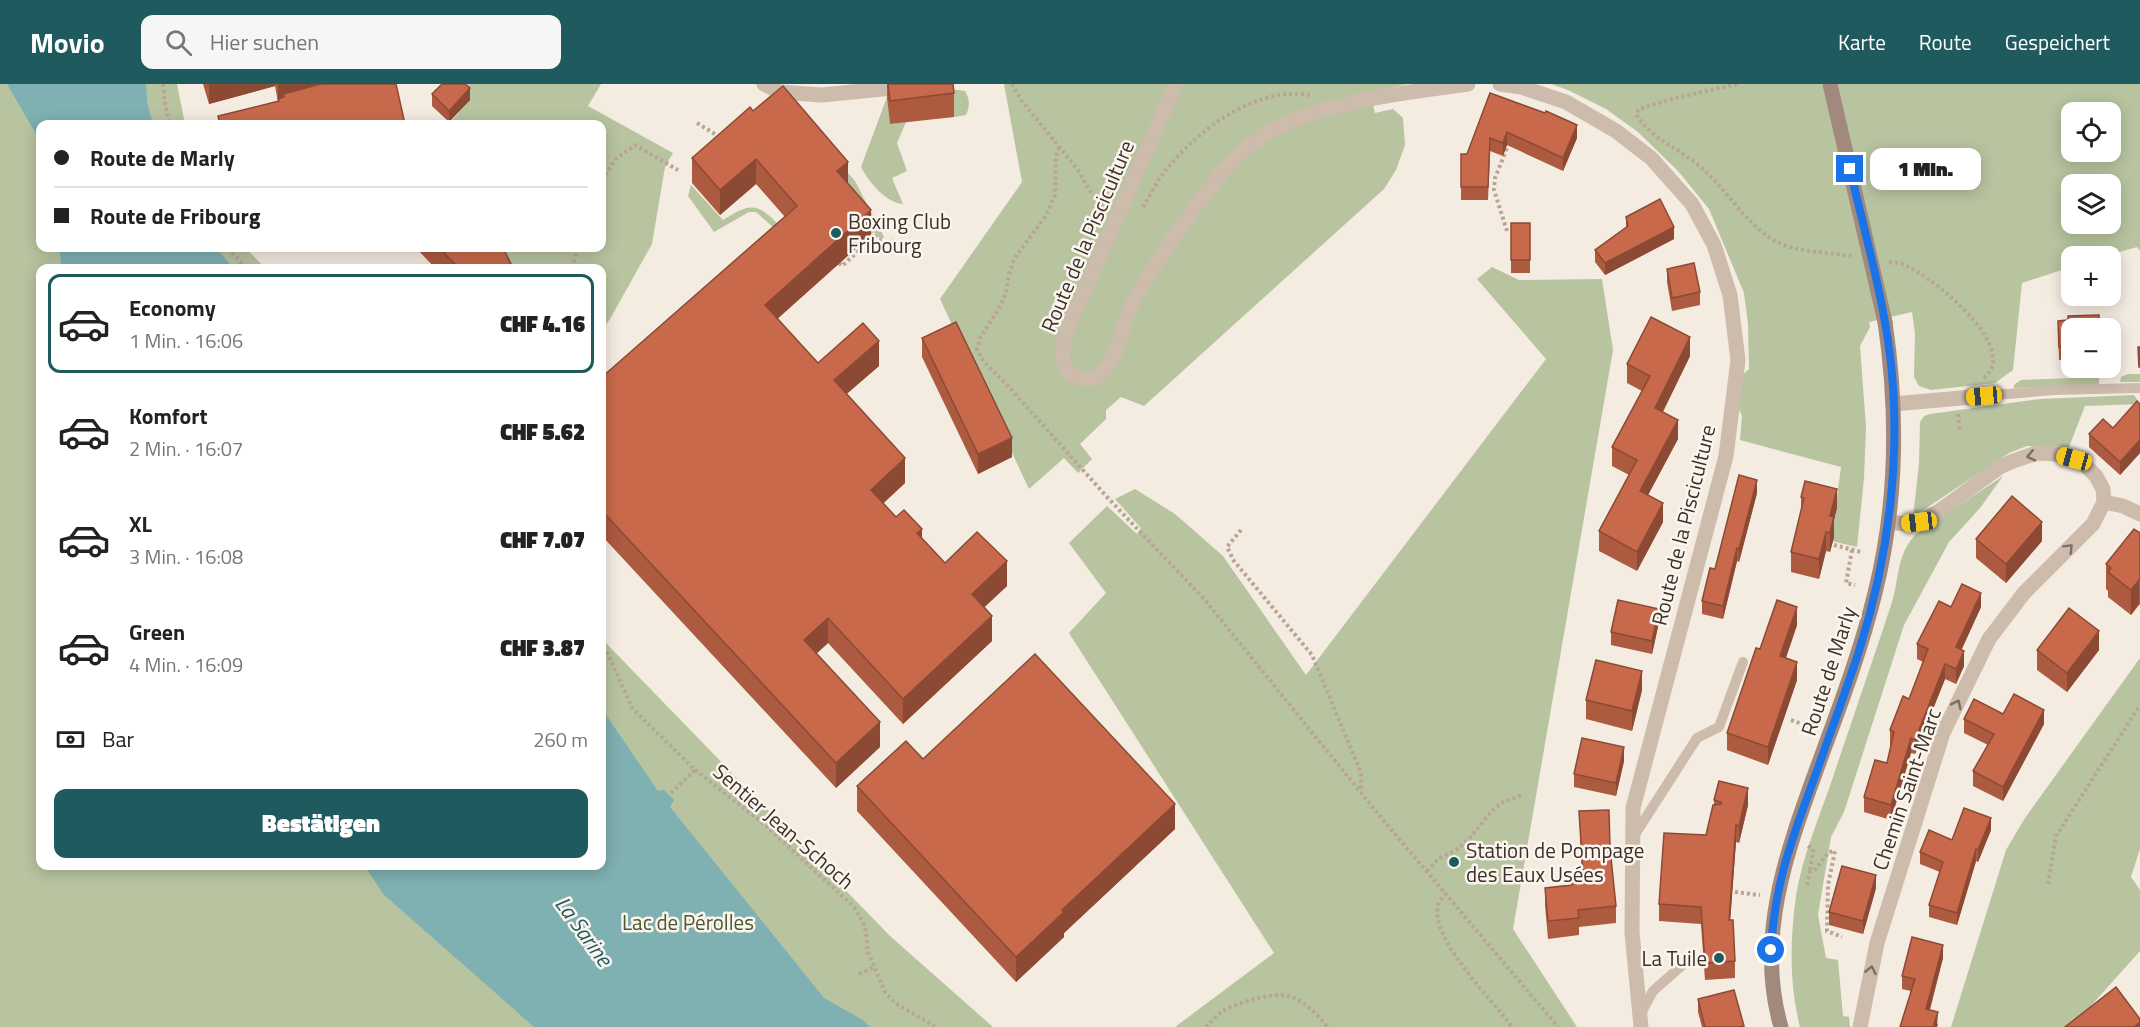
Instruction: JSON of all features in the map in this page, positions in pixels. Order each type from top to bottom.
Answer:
[{"type":"main road","name":"Route de Marly","points":[[1781,1027],[1773,984],[1771,950],[1776,902],[1786,856],[1860,649],[1883,559],[1889,522],[1894,446],[1890,357],[1885,321],[1830,84]]},
{"type":"street","points":[[764,84],[779,92],[822,95],[933,84]]},
{"type":"street","name":"Route de la Pisciculture","points":[[1176,84],[1068,328],[1062,349],[1064,363],[1071,374],[1078,378],[1090,379],[1100,375],[1108,365],[1130,310],[1160,257],[1212,185],[1242,153],[1265,134],[1299,118],[1341,105],[1468,84]]},
{"type":"street","name":"Route de la Pisciculture","points":[[1500,84],[1521,87],[1566,102],[1616,131],[1651,158],[1692,204],[1714,245],[1730,295],[1738,360],[1726,456],[1633,808],[1632,932],[1641,1021]]},
{"type":"street","points":[[1893,404],[1984,396]]},
{"type":"street","points":[[1889,522],[1906,524],[1919,522],[1939,511],[2000,467],[2037,453],[2056,454],[2085,465],[2096,476],[2103,489],[2104,502],[2123,506],[2140,514]]},
{"type":"street","name":"Chemin Saint-Marc","points":[[1860,1027],[1876,943],[1943,733],[1989,639],[2005,615],[2093,524],[2104,502]]},
{"type":"lane","points":[[1984,396],[2053,390],[2140,388]]},
{"type":"lane","points":[[1632,840],[1697,738],[1719,727],[1743,662]]},
{"type":"lane","name":"Route de la Pisciculture","points":[[1641,1021],[1653,991],[1687,961]]},
{"type":"path","points":[[163,84],[169,120]]},
{"type":"path","points":[[1012,84],[1021,100],[1078,170],[1090,191],[1107,208],[1130,220],[1137,216],[1162,176],[1222,117],[1266,96],[1299,93],[1332,98],[1341,105]]},
{"type":"path","points":[[1737,84],[1672,99],[1639,109],[1636,114],[1643,125],[1662,142],[1707,172],[1758,229],[1776,242],[1796,249],[1860,257]]},
{"type":"path","points":[[697,123],[715,134],[721,141]]},
{"type":"path","points":[[1507,231],[1494,190],[1495,178],[1510,138]]},
{"type":"path","points":[[606,174],[616,159],[635,145],[678,170]]},
{"type":"path","points":[[1059,147],[1056,157],[1055,195],[1046,218],[1014,258],[1006,292],[980,338],[977,350],[984,362],[1107,497],[1204,598],[1426,871],[1558,1027]]},
{"type":"path","points":[[839,263],[842,266],[875,236],[884,245],[893,239]]},
{"type":"path","points":[[232,252],[242,264]]},
{"type":"path","points":[[1883,261],[1906,265],[1963,307],[1974,319],[1992,351],[1994,360],[1991,370]]},
{"type":"path","points":[[1241,530],[1227,547],[1234,561],[1312,655],[1360,773],[1361,791]]},
{"type":"path","points":[[1834,545],[1857,551],[1846,583],[1853,584]]},
{"type":"path","name":"Sentier Jean-Schoch","points":[[606,652],[632,708],[695,770],[764,824],[854,907],[865,926],[868,952],[885,992],[895,1003],[936,1027]]},
{"type":"path","points":[[2048,884],[2056,836],[2140,705]]},
{"type":"path","points":[[1791,720],[1814,728]]},
{"type":"path","points":[[671,793],[695,770]]},
{"type":"path","points":[[1426,871],[1438,859],[1456,850],[1469,839],[1501,803],[1522,795]]},
{"type":"path","points":[[1803,854],[1810,835]]},
{"type":"path","points":[[1807,846],[1813,849],[1807,885]]},
{"type":"path","points":[[1810,872],[1814,871],[1829,852],[1834,849],[1836,851],[1828,885],[1827,931],[1842,937]]},
{"type":"path","points":[[1735,892],[1760,895]]},
{"type":"path","points":[[1446,893],[1438,905],[1440,925],[1449,945],[1463,968],[1512,1027]]},
{"type":"path","points":[[859,974],[875,967]]},
{"type":"path","points":[[1206,1027],[1222,1011],[1234,1005],[1287,995],[1306,1005],[1328,1027]]},
{"type":"green space","name":"Lac de Pérolles","points":[[0,84],[177,84],[184,120],[36,120],[36,252],[250,252],[261,264],[36,264],[36,870],[606,870],[606,643],[890,936],[993,1027],[0,1027]]},
{"type":"green space","points":[[458,84],[601,84],[588,106],[673,153],[665,167],[652,244],[606,324],[606,264],[507,264],[500,252],[606,252],[606,120],[452,120],[470,100]]},
{"type":"green space","points":[[1004,84],[1408,84],[1370,92],[1375,113],[1393,109],[1403,118],[1405,145],[1396,170],[1384,189],[1144,406],[1121,397],[1106,410],[1106,419],[1080,444],[1092,459],[1078,473],[1064,458],[1029,489],[940,299],[1022,182]]},
{"type":"green space","points":[[1551,84],[2140,84],[2140,251],[2137,247],[2121,252],[2121,246],[2061,246],[2061,270],[2022,283],[2013,370],[1995,383],[1931,390],[1919,386],[1914,377],[1915,333],[1912,312],[1869,322],[1870,327],[1860,346],[1866,427],[1864,478],[1857,547],[1827,540],[1836,505],[1841,467],[1740,440],[1742,416],[1738,407],[1740,377],[1749,369],[1748,324],[1744,293],[1709,209],[1678,171],[1638,132],[1606,109]]},
{"type":"green space","points":[[951,89],[965,91],[969,103],[966,115],[954,117]]},
{"type":"green space","points":[[887,97],[890,124],[906,122],[897,143],[907,171],[892,178],[903,204],[884,196],[868,179],[861,167]]},
{"type":"green space","points":[[848,173],[855,181],[884,237],[881,240],[874,232],[871,235],[848,187]]},
{"type":"green space","points":[[691,185],[723,220],[746,208],[752,208],[764,212],[779,225],[774,228],[756,212],[749,212],[714,232],[688,196]]},
{"type":"green space","points":[[1492,267],[1519,280],[1602,279],[1613,350],[1513,929],[1577,1027],[1175,1027],[1274,953],[1069,633],[1106,593],[1069,543],[1107,506],[1137,534],[1141,528],[1115,499],[1135,489],[1175,514],[1223,556],[1306,675],[1546,359],[1477,279]]},
{"type":"green space","points":[[2128,374],[2140,374],[2140,382],[2120,382],[2121,377]]},
{"type":"green space","points":[[2099,378],[2099,384],[2013,388],[2021,380]]},
{"type":"green space","points":[[2134,395],[2140,404],[2085,406],[2069,447],[2027,446],[2009,453],[1913,517],[1919,464],[1920,422],[1924,416],[2040,399]]},
{"type":"green space","points":[[2003,476],[1980,508],[1949,542],[1904,625],[1844,812],[1831,837],[1818,915],[1826,958],[1838,960],[1843,1016],[1849,1017],[1850,1027],[1800,1027],[1794,995],[1792,945],[1796,896],[1802,868],[1892,602],[1902,558],[1915,535]]},
{"type":"green space","points":[[2140,658],[2140,849],[2131,877],[2140,890],[2140,951],[2072,1027],[1951,1027],[2006,850],[2025,818]]},
{"type":"water","points":[[7,84],[146,84],[147,102],[152,120],[36,120],[36,134]]},
{"type":"water","points":[[60,252],[219,252],[230,264],[61,264]]},
{"type":"water","name":"Lac de Pérolles","points":[[606,715],[658,791],[664,790],[674,800],[670,807],[824,998],[863,1020],[870,1027],[534,1027],[383,894],[368,870],[606,870]]},
{"type":"building","points":[[321,84],[396,84],[404,120],[219,120],[218,116],[279,101],[278,99],[284,97],[283,94]]},
{"type":"building","points":[[442,84],[465,84],[470,88],[449,111],[432,94]]},
{"type":"building","points":[[888,84],[953,84],[954,93],[890,101]]},
{"type":"building","points":[[783,86],[848,162],[837,171],[871,210],[765,305],[818,363],[863,323],[879,341],[834,380],[905,458],[871,490],[896,517],[904,510],[922,529],[917,533],[945,563],[977,532],[1007,561],[972,594],[992,616],[903,699],[828,618],[804,640],[880,722],[836,763],[606,515],[606,373],[797,206],[756,159],[720,190],[692,158],[750,107],[753,111]]},
{"type":"building","points":[[1490,93],[1545,113],[1546,111],[1577,125],[1563,158],[1507,132],[1503,143],[1490,138],[1488,187],[1461,187],[1461,154],[1467,154]]},
{"type":"building","points":[[1660,199],[1674,227],[1605,263],[1595,250],[1628,226],[1626,217]]},
{"type":"building","points":[[1511,223],[1530,223],[1530,260],[1511,260]]},
{"type":"building","points":[[443,252],[505,252],[511,264],[455,264]]},
{"type":"building","points":[[1694,263],[1700,292],[1672,298],[1667,269]]},
{"type":"building","points":[[2099,315],[2099,318],[2068,318],[2068,316]]},
{"type":"building","points":[[1651,317],[1690,337],[1655,408],[1678,420],[1640,491],[1663,503],[1637,552],[1599,531],[1637,460],[1612,447],[1650,376],[1627,364]]},
{"type":"building","points":[[2058,321],[2061,321],[2061,347],[2059,347]]},
{"type":"building","points":[[956,322],[1012,438],[978,454],[922,338]]},
{"type":"building","points":[[2138,347],[2140,347],[2140,367],[2139,367]]},
{"type":"building","points":[[2137,401],[2140,404],[2140,440],[2120,462],[2089,434],[2103,419],[2113,428]]},
{"type":"building","points":[[1739,475],[1757,480],[1723,606],[1702,601],[1710,568],[1715,569]]},
{"type":"building","points":[[1805,481],[1837,489],[1830,516],[1834,517],[1830,533],[1826,532],[1819,559],[1791,552],[1804,498],[1801,497]]},
{"type":"building","points":[[2012,496],[2042,522],[2006,564],[1976,539]]},
{"type":"building","points":[[2134,529],[2140,533],[2140,579],[2131,590],[2108,572],[2111,568],[2106,564]]},
{"type":"building","points":[[1962,584],[1981,593],[1956,647],[1964,651],[1956,669],[1945,664],[1915,740],[1911,738],[1891,805],[1864,797],[1875,760],[1887,763],[1894,732],[1890,730],[1903,696],[1909,699],[1928,649],[1917,644],[1939,601],[1951,607]]},
{"type":"building","points":[[1618,600],[1659,609],[1652,641],[1611,632]]},
{"type":"building","points":[[1777,600],[1797,607],[1780,656],[1797,662],[1768,747],[1727,733],[1756,648],[1760,649]]},
{"type":"building","points":[[2069,608],[2099,631],[2067,673],[2037,650]]},
{"type":"building","points":[[1035,654],[1175,804],[1062,910],[1064,912],[1016,957],[857,786],[906,741],[923,759]]},
{"type":"building","points":[[1596,660],[1642,671],[1632,711],[1586,700]]},
{"type":"building","points":[[2014,694],[2044,710],[2003,787],[1973,771],[1994,734],[1964,719],[1974,699],[2003,714]]},
{"type":"building","points":[[1582,738],[1624,747],[1616,783],[1574,774]]},
{"type":"building","points":[[1719,781],[1748,788],[1739,826],[1736,825],[1729,920],[1733,920],[1735,961],[1705,963],[1701,907],[1659,904],[1664,833],[1706,835],[1713,805],[1721,804],[1714,800]]},
{"type":"building","points":[[1964,808],[1991,818],[1978,850],[1976,849],[1957,913],[1929,905],[1943,862],[1920,852],[1929,830],[1952,840]]},
{"type":"building","points":[[1609,810],[1616,906],[1578,910],[1579,918],[1548,921],[1545,888],[1572,885],[1571,877],[1583,875],[1579,811]]},
{"type":"building","points":[[1842,866],[1876,875],[1863,921],[1829,912]]},
{"type":"building","points":[[1912,937],[1943,945],[1926,1009],[1938,1012],[1933,1027],[1900,1027],[1915,979],[1902,976]]},
{"type":"building","points":[[2116,987],[2140,1019],[2134,1027],[2065,1027]]},
{"type":"building","points":[[1734,990],[1744,1026],[1705,1027],[1698,999]]},
{"type":"place","name":"Boxing Club Fribourg","points":[[836,233]]},
{"type":"place","name":"Station de Pompage des Eaux Usées","points":[[1454,862]]},
{"type":"place","name":"La Tuile","points":[[1719,958]]},
{"type":"route","points":[[1771,950],[1772,926],[1786,856],[1860,649],[1875,595],[1889,522],[1894,446],[1890,357],[1885,321],[1850,169]]},
{"type":"water label","name":"La Sarine","points":[[584,931]]}]
